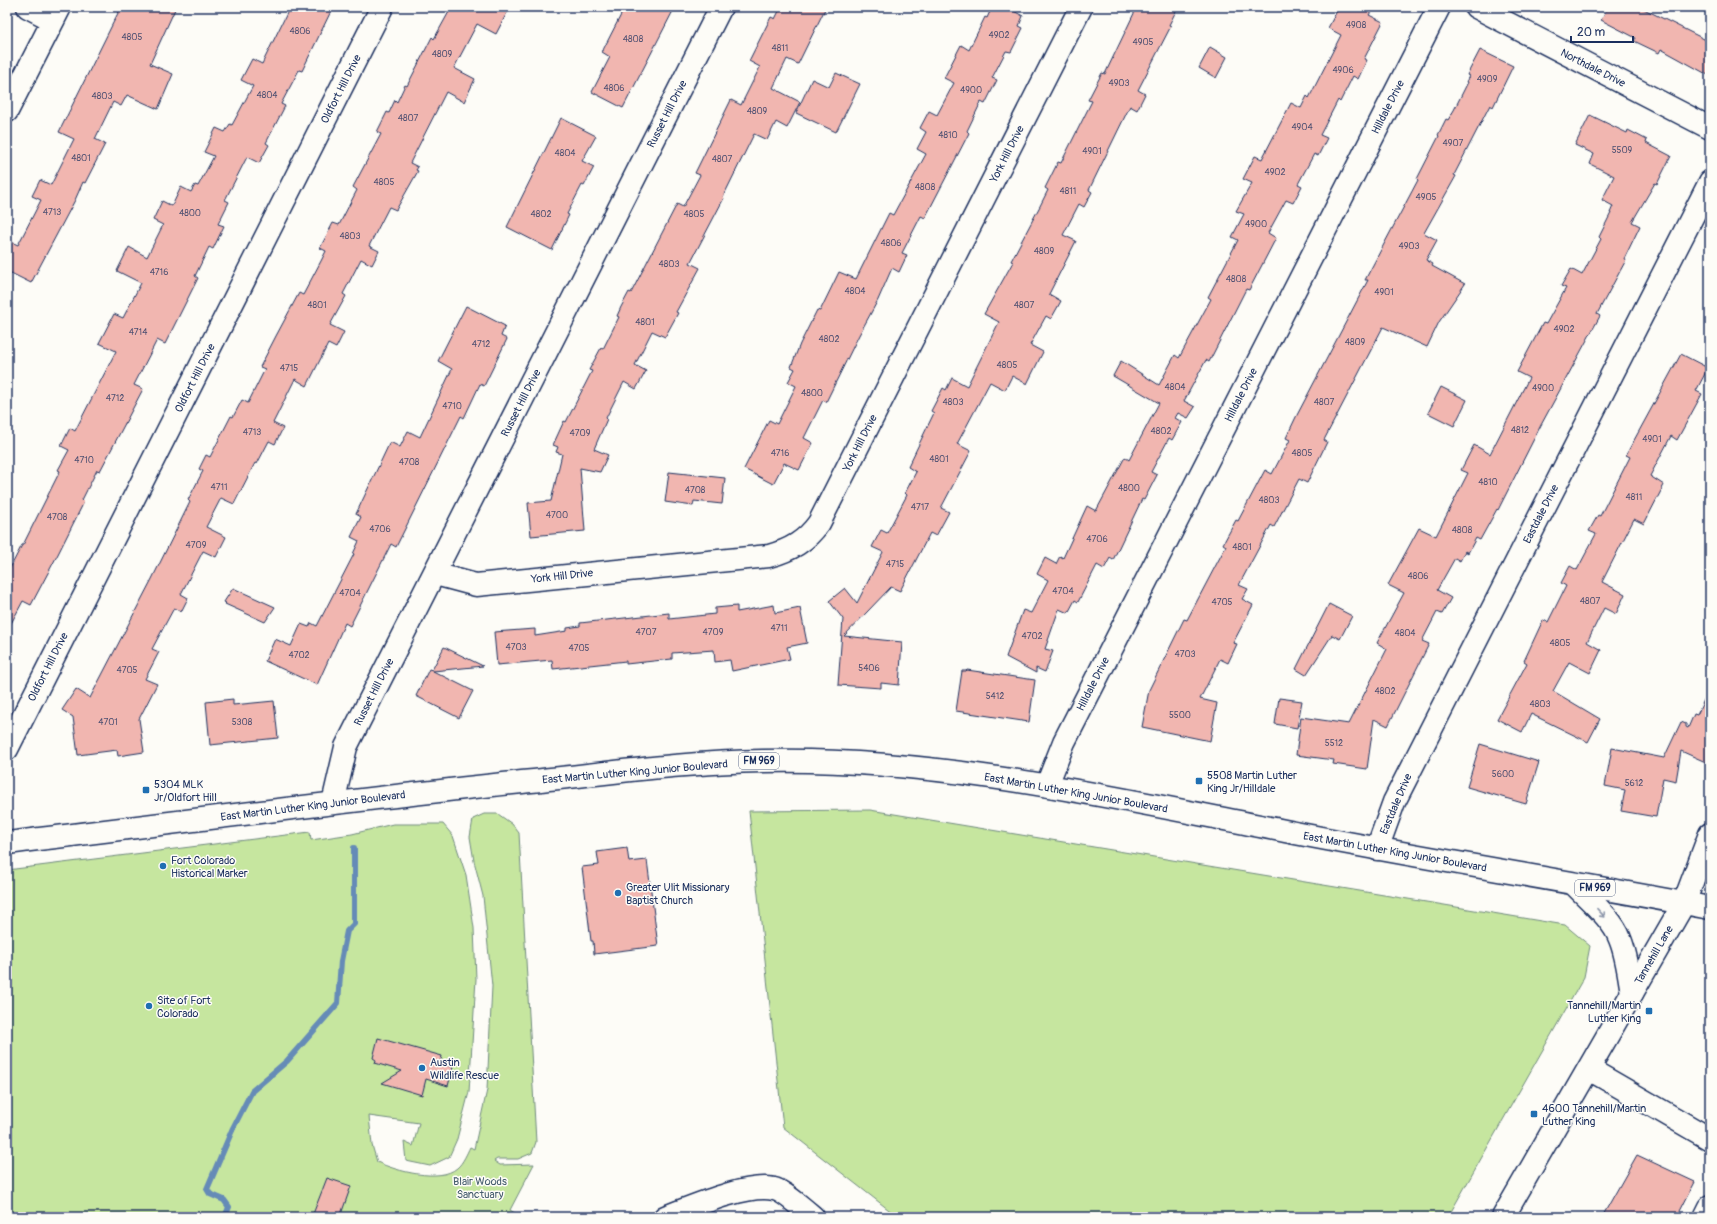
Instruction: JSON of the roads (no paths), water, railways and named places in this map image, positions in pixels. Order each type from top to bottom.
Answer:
[{"type":"street","points":[[7,111],[56,13],[28,7]]},
{"type":"street","name":"Oldfort Hill Drive","points":[[7,749],[382,7]]},
{"type":"street","name":"Russet Hill Drive","points":[[333,803],[346,747],[721,7]]},
{"type":"street","name":"York Hill Drive","points":[[434,574],[476,585],[769,556],[786,552],[802,542],[812,533],[819,523],[1082,7]]},
{"type":"street","name":"Hilldale Drive","points":[[1046,785],[1064,742],[1439,7]]},
{"type":"street","name":"Northdale Drive","points":[[1476,7],[1710,128]]},
{"type":"street","name":"Eastdale Drive","points":[[1377,849],[1394,802],[1710,182]]},
{"type":"street","name":"East Martin Luther King Junior Boulevard","points":[[7,843],[452,789],[677,766],[764,761],[860,764],[955,773],[1046,785],[1377,849],[1710,908]]},
{"type":"street","name":"Tannehill Lane","points":[[1504,1217],[1684,903],[1710,834]]},
{"type":"street","points":[[1574,884],[1612,925],[1618,935],[1624,951],[1632,993]]},
{"type":"street","points":[[1589,1069],[1710,1139]]},
{"type":"street","points":[[665,1217],[712,1199],[747,1189],[774,1189],[813,1217]]},
{"type":"street","points":[[1705,1217],[1710,1207]]},
{"type":"waterway","points":[[225,1217],[229,1207],[224,1200],[210,1194],[207,1189],[233,1128],[252,1091],[287,1061],[338,1003],[341,961],[347,931],[354,924],[354,848]]},
{"type":"place","name":"5508 Martin Luther King Jr/Hilldale","points":[[1199,781]]},
{"type":"place","name":"5304 MLK Jr/Oldfort Hill","points":[[146,790]]},
{"type":"place","name":"Fort Colorado Historical Marker","points":[[163,866]]},
{"type":"place","name":"Greater Ulit Missionary Baptist Church","points":[[618,893]]},
{"type":"place","name":"Site of Fort Colorado","points":[[149,1006]]},
{"type":"place","name":"Tannehill/Martin Luther King","points":[[1649,1011]]},
{"type":"place","name":"Austin Wildlife Rescue","points":[[422,1068]]},
{"type":"place","name":"4600 Tannehill/Martin Luther King","points":[[1534,1114]]},
{"type":"park label","name":"Blair Woods Sanctuary","points":[[480,1187]]}]
